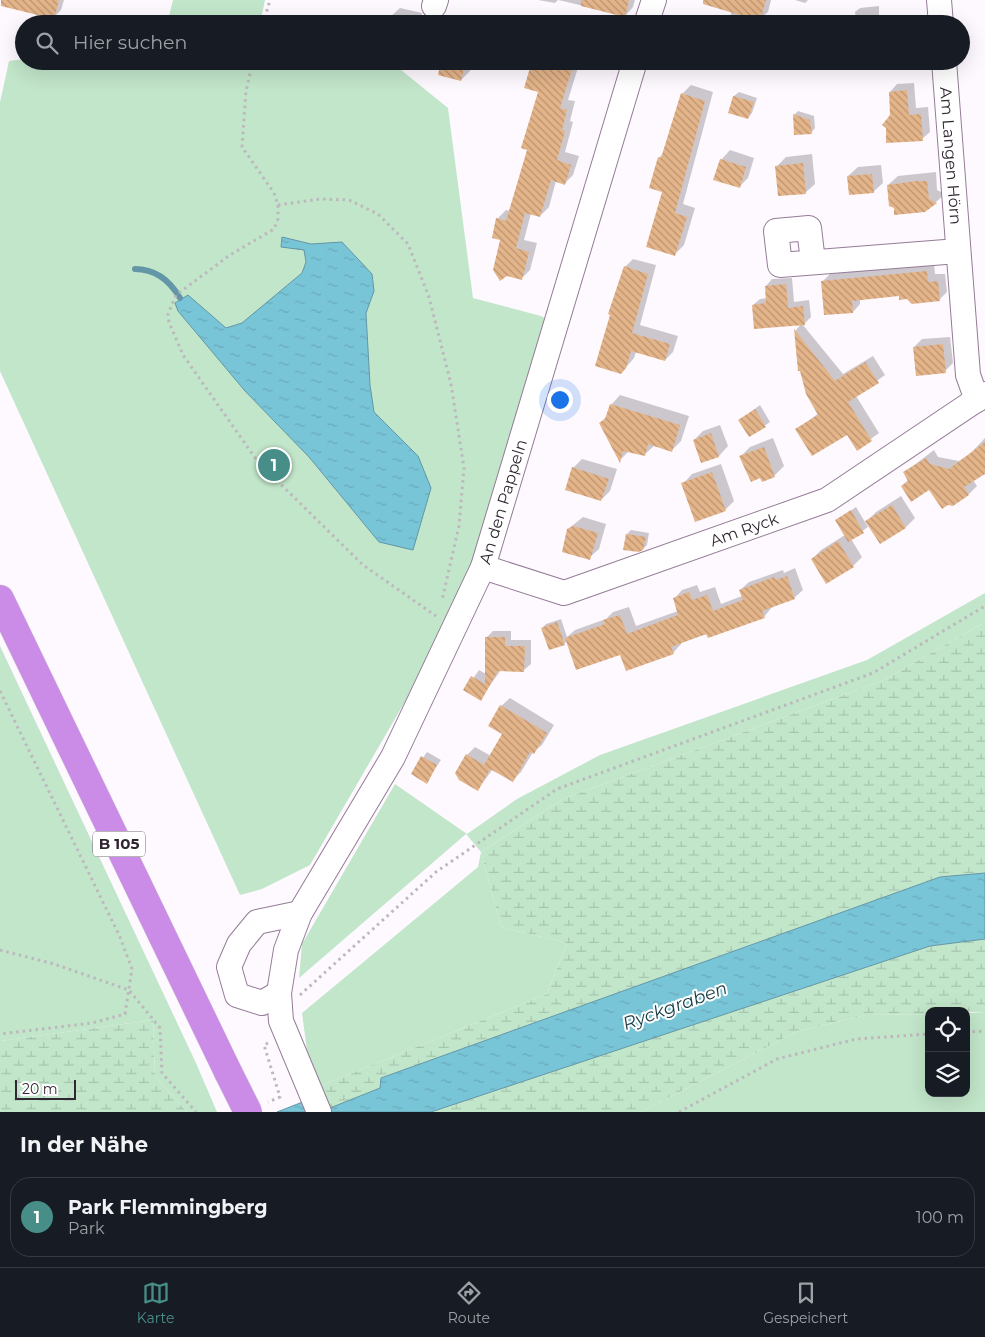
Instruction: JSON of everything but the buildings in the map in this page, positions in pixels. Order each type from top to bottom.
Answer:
[{"type":"highway","name":"B 105","points":[[0,599],[228,1072],[255,1108]]},
{"type":"street","points":[[649,15],[654,0]]},
{"type":"street","points":[[939,0],[940,15]]},
{"type":"street","name":"An den Pappeln","points":[[315,1101],[284,1028],[279,993],[286,950],[300,913],[393,758],[483,567],[632,70]]},
{"type":"street","name":"Am Langen Hörn","points":[[945,70],[968,375],[981,397]]},
{"type":"street","points":[[813,262],[958,251]]},
{"type":"street","name":"Am Ryck","points":[[483,567],[564,594],[827,500],[981,397]]},
{"type":"street","points":[[279,993],[262,1004],[237,995],[229,967],[239,944],[257,922],[300,913]]},
{"type":"path","points":[[266,15],[270,0]]},
{"type":"path","points":[[251,70],[246,91],[242,147],[274,193],[278,204],[278,219],[274,229],[230,255],[177,294],[168,314],[172,331],[183,355],[258,462],[363,565],[439,618],[459,526],[464,468],[448,374],[429,297],[408,244],[378,214],[349,200],[320,199],[278,204]]},
{"type":"path","points":[[255,1108],[280,1097],[264,1045],[284,1028],[293,1001],[436,872],[557,789],[873,673],[985,606]]},
{"type":"path","points":[[0,691],[120,937],[132,969],[125,1014],[92,1023],[0,1034]]},
{"type":"path","points":[[0,950],[54,964],[129,990],[160,1028],[162,1073],[196,1112]]},
{"type":"path","points":[[970,1032],[985,1031]]},
{"type":"path","points":[[679,1112],[776,1059],[856,1039],[925,1034]]},
{"type":"green space","points":[[173,0],[265,0],[262,15],[169,15]]},
{"type":"green space","points":[[15,60],[15,70],[401,70],[448,108],[473,298],[541,316],[550,321],[474,559],[421,674],[310,865],[262,889],[240,895],[0,371],[0,102],[9,61]]},
{"type":"green space","points":[[985,593],[985,622],[884,680],[563,799],[481,852],[466,834],[299,978],[302,944],[395,784],[467,834],[517,799],[600,755],[867,660]]},
{"type":"green space","points":[[985,622],[985,873],[940,877],[381,1078],[380,1088],[330,1108],[320,1086],[547,994],[567,943],[501,927],[481,852],[563,799],[884,680]]},
{"type":"green space","points":[[0,646],[196,1063],[217,1112],[187,1112],[155,1076],[153,1020],[0,1041]]},
{"type":"green space","points":[[481,852],[501,927],[567,943],[547,994],[320,1086],[307,1051],[302,1013],[478,867]]},
{"type":"green space","points":[[985,939],[985,1012],[970,1012],[970,1007],[925,1007],[925,1014],[866,1015],[796,1032],[641,1112],[431,1112],[930,946]]},
{"type":"green space","points":[[985,1012],[985,1112],[641,1112],[796,1032],[866,1015],[925,1014],[925,1097],[970,1097],[970,1013]]},
{"type":"green space","points":[[153,1020],[155,1076],[187,1112],[0,1112],[0,1041]]},
{"type":"water","points":[[282,237],[311,244],[342,242],[372,274],[374,291],[366,313],[370,385],[374,412],[418,456],[431,488],[413,550],[379,542],[309,457],[245,391],[178,311],[175,303],[188,295],[226,328],[242,323],[302,273],[306,262],[304,250],[281,247]]},
{"type":"water","name":"Ryckgraben","points":[[985,873],[985,939],[930,946],[431,1112],[277,1112],[323,1094],[330,1108],[380,1088],[381,1078],[940,877]]},
{"type":"waterway","points":[[135,269],[149,271],[162,277],[172,286],[180,298]]},
{"type":"place","name":"Park Flemmingberg","points":[[274,465]]}]
